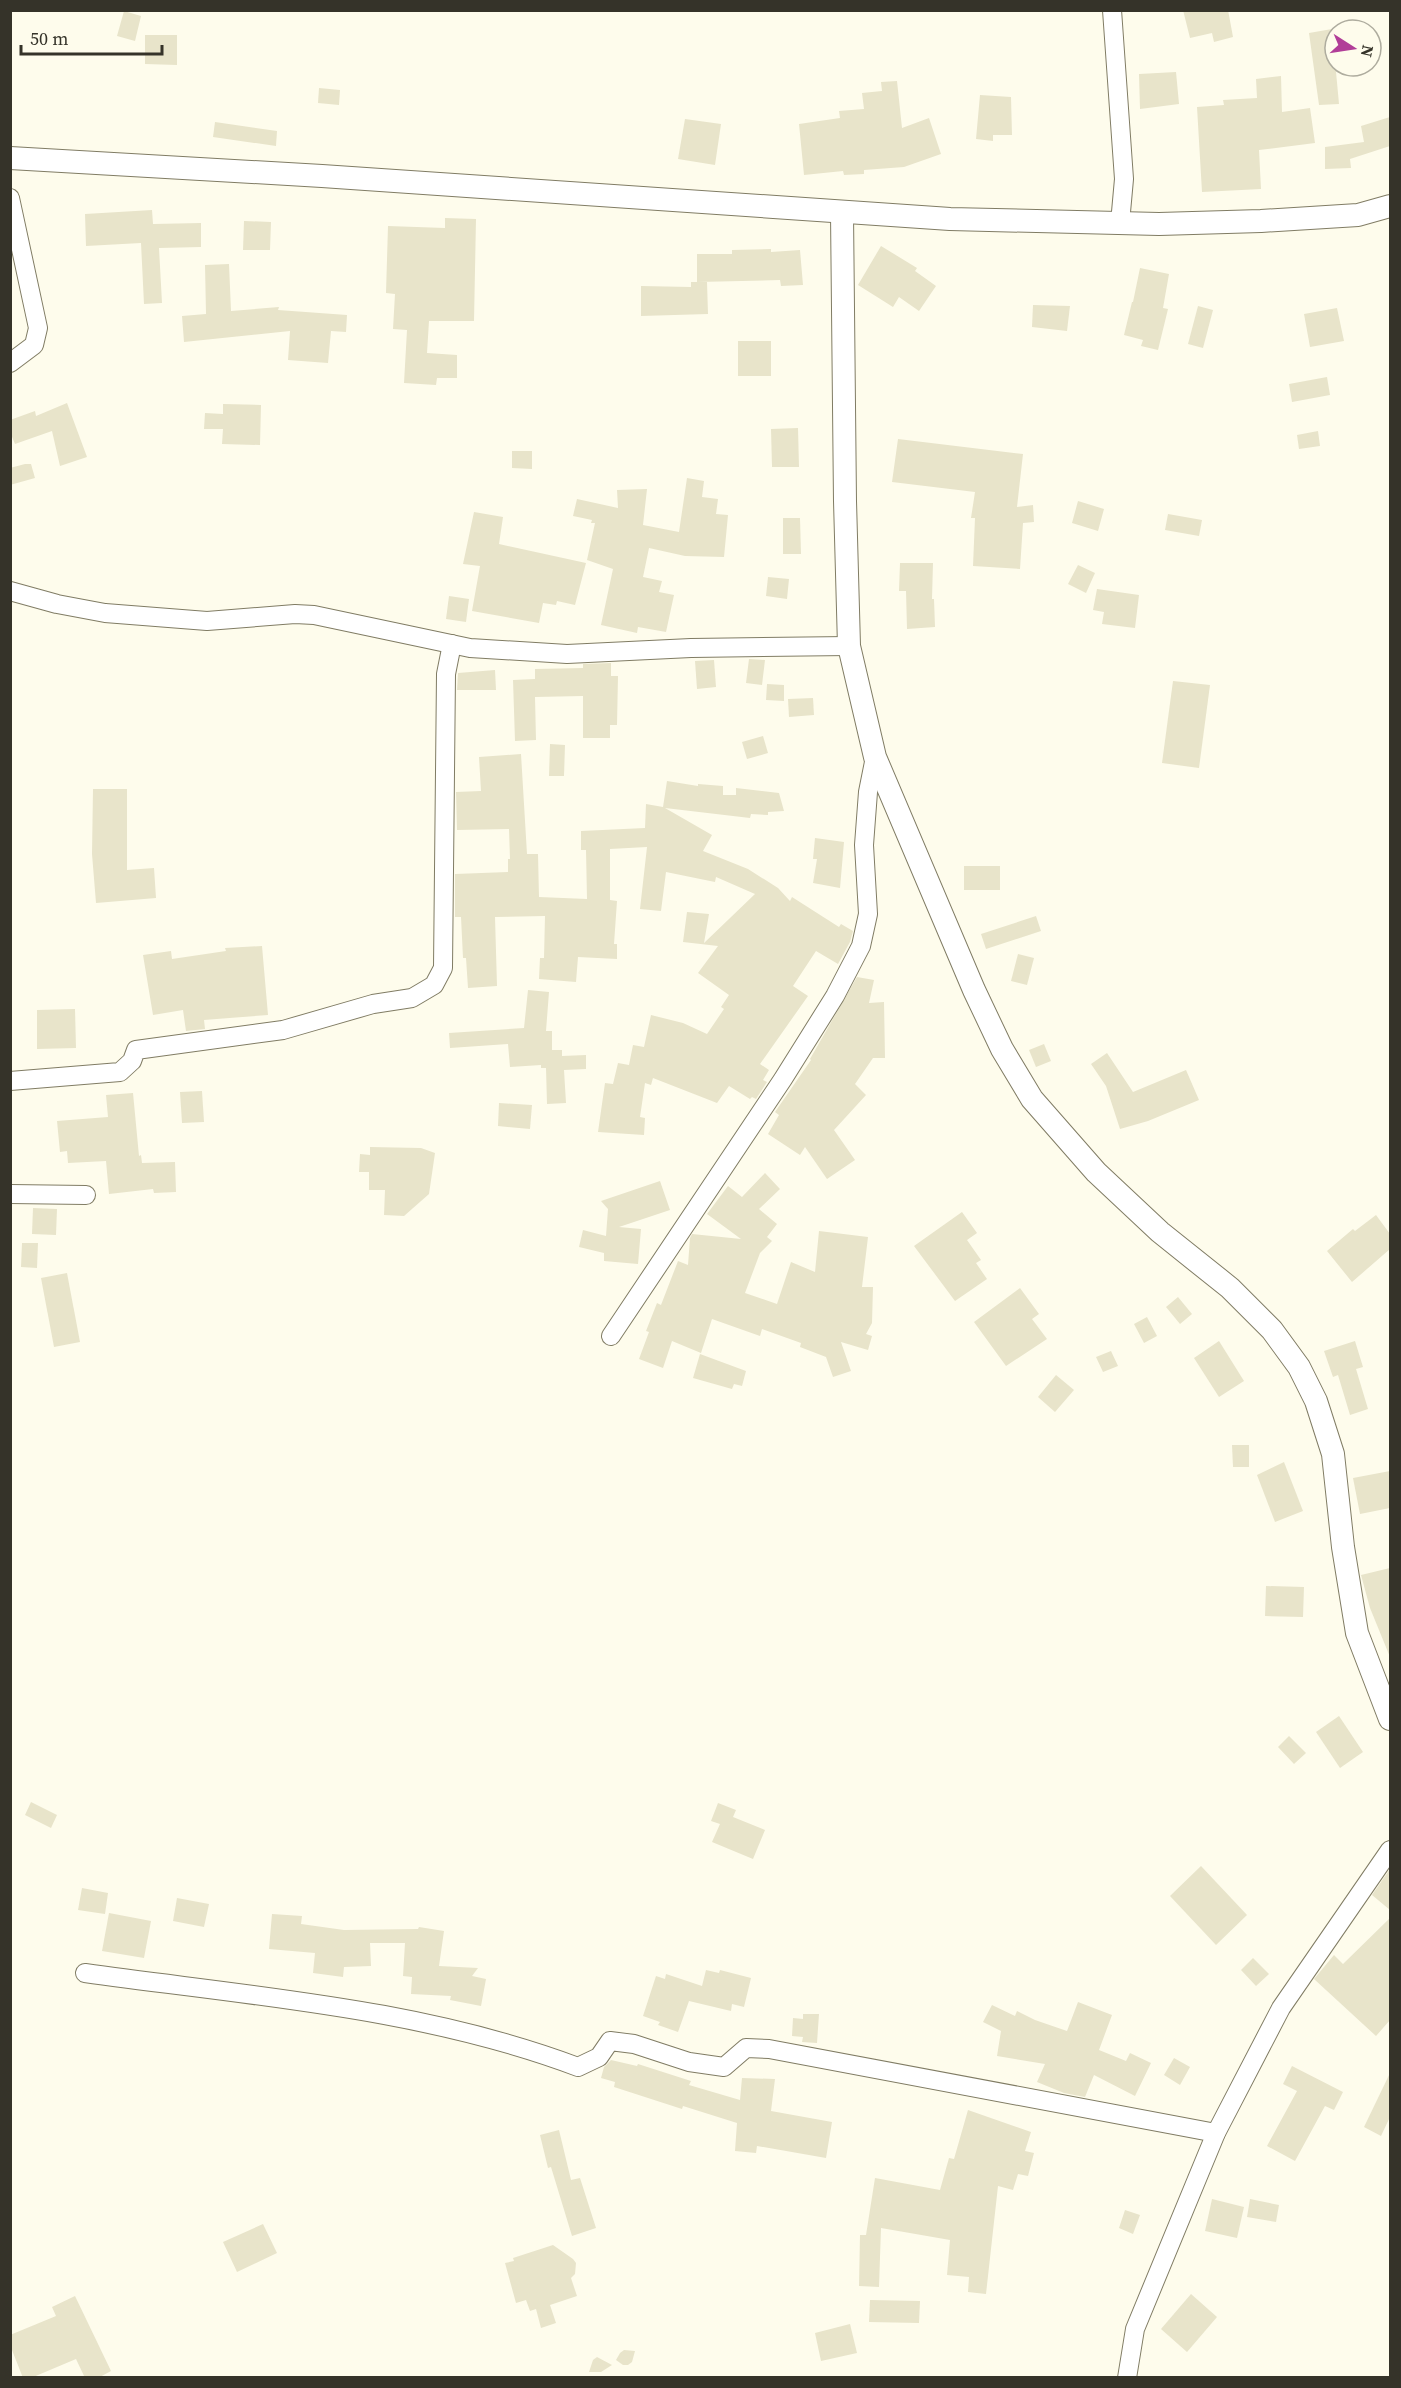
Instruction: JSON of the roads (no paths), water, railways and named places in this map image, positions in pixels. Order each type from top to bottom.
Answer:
[{"type":"street","points":[[1112,10],[1124,179],[1120,223]]},
{"type":"street","points":[[10,158],[322,176],[951,219],[1120,223],[1261,221],[1358,214],[1390,207]]},
{"type":"street","points":[[10,198],[38,328],[34,345],[10,363]]},
{"type":"street","points":[[842,213],[844,501],[849,646],[875,758],[974,990],[1002,1049],[1032,1100],[1096,1172],[1160,1232],[1230,1287],[1272,1330],[1299,1367],[1316,1401],[1333,1454],[1343,1547],[1357,1632],[1390,1719]]},
{"type":"street","points":[[10,591],[57,604],[105,613],[207,621],[295,614],[314,615],[470,648],[567,654],[691,648],[849,646]]},
{"type":"street","points":[[10,1081],[120,1072],[132,1061],[136,1050],[283,1030],[373,1004],[412,998],[434,985],[443,968],[446,674],[452,644]]},
{"type":"street","points":[[610,1336],[783,1079],[835,996],[861,946],[868,914],[864,845],[868,792],[875,758]]},
{"type":"street","points":[[10,1194],[86,1195]]},
{"type":"street","points":[[1127,2378],[1135,2329],[1216,2133],[1281,2008],[1390,1850]]},
{"type":"street","points":[[85,1973],[405,2019],[528,2048],[578,2067],[599,2057],[610,2041],[634,2044],[689,2062],[724,2067],[746,2048],[769,2049],[1216,2133]]}]
